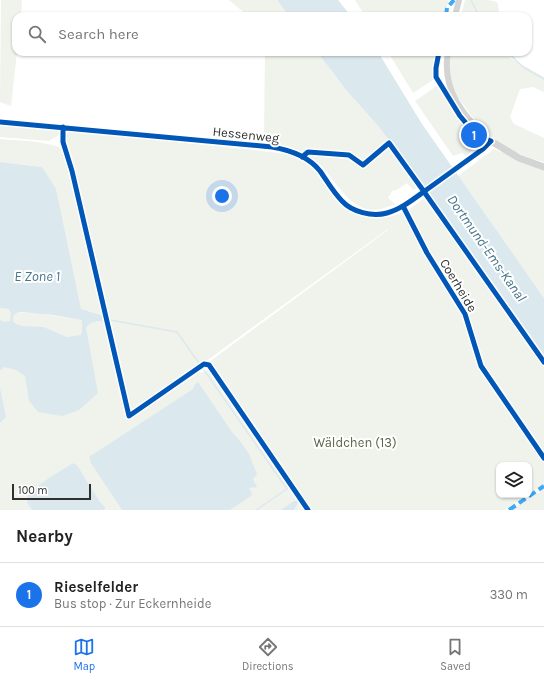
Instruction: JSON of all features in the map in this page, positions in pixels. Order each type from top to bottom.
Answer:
[{"type":"street","points":[[456,12],[459,0]]},
{"type":"street","points":[[448,56],[446,69],[450,89],[469,118],[491,141],[519,158],[544,167]]},
{"type":"street","name":"Hessenweg","points":[[0,122],[272,147],[295,153],[311,162],[342,201],[352,208],[359,212],[379,214],[395,210],[422,193],[483,149],[491,141]]},
{"type":"street","name":"Coerheide","points":[[402,206],[427,253],[465,314],[481,366],[544,458]]},
{"type":"green space","points":[[1,0],[22,0],[21,12],[12,12],[12,56],[17,56],[11,106],[0,102]]},
{"type":"green space","points":[[229,0],[277,0],[286,12],[243,12]]},
{"type":"green space","points":[[355,0],[449,0],[445,12],[362,12]]},
{"type":"green space","points":[[465,0],[488,0],[497,2],[499,12],[462,12]]},
{"type":"green space","points":[[265,56],[320,56],[347,91],[379,127],[423,184],[413,190],[407,183],[397,190],[392,191],[388,198],[395,204],[380,209],[367,209],[356,205],[347,197],[322,168],[307,155],[277,144],[264,142]]},
{"type":"green space","points":[[390,56],[436,56],[435,68],[436,78],[413,93]]},
{"type":"green space","points":[[451,56],[510,56],[510,58],[544,77],[544,92],[533,87],[520,89],[510,117],[514,124],[544,138],[544,162],[530,158],[506,147],[496,140],[477,122],[453,91],[448,81],[447,70]]},
{"type":"green space","points":[[438,85],[444,91],[456,114],[481,142],[466,156],[462,153],[453,156],[415,101]]},
{"type":"green space","points":[[0,124],[59,130],[59,135],[49,141],[0,137]]},
{"type":"green space","name":"Wäldchen (13)","points":[[63,130],[295,155],[315,170],[342,205],[358,214],[372,218],[389,217],[407,211],[430,194],[544,355],[544,454],[481,368],[544,462],[544,484],[532,492],[532,462],[496,462],[496,498],[523,498],[505,510],[311,510],[209,362],[388,229],[198,367],[201,373],[208,370],[211,371],[306,510],[104,510],[106,508],[100,502],[77,465],[73,463],[29,494],[28,504],[32,510],[0,510],[0,348],[67,337],[44,327],[29,329],[0,323],[0,308],[8,309],[16,313],[31,312],[88,321],[106,322],[105,316],[81,309],[0,223],[42,167],[0,162],[0,139],[45,143],[62,149],[67,153],[63,142]]},
{"type":"green space","points":[[494,149],[544,170],[544,298],[458,176]]},
{"type":"green space","points":[[544,489],[544,510],[512,510],[532,498]]},
{"type":"water","points":[[277,0],[338,0],[348,12],[286,12]]},
{"type":"water","name":"Dortmund-Ems-Kanal","points":[[320,56],[380,56],[422,124],[544,298],[544,355],[430,194],[379,127],[347,91]]},
{"type":"water","name":"E Zone 1","points":[[0,162],[42,167],[56,189],[81,309],[105,316],[106,322],[94,322],[86,328],[98,393],[79,410],[62,416],[38,412],[29,401],[25,376],[16,370],[4,367],[0,371],[0,320],[5,322],[10,321],[11,312],[8,309],[0,308]],"holes":[[[22,312],[82,320],[81,335],[67,337],[44,327],[22,326],[13,321],[13,316],[16,313]]]},
{"type":"water","points":[[198,382],[249,454],[257,474],[253,479],[257,487],[249,488],[252,494],[251,496],[230,510],[122,510],[91,463],[89,457],[193,389],[195,384]]},
{"type":"water","points":[[0,388],[6,417],[0,423]]},
{"type":"water","points":[[73,463],[77,465],[100,502],[106,508],[104,510],[32,510],[27,499],[33,490]]},
{"type":"water","points":[[294,501],[297,501],[298,503],[294,510],[281,510]]},
{"type":"waterway","points":[[471,0],[477,12]]},
{"type":"waterway","points":[[511,56],[523,67],[544,79]]},
{"type":"waterway","points":[[110,320],[177,332],[199,363]]},
{"type":"waterway","points":[[204,370],[287,489],[256,510]]},
{"type":"marked path","points":[[446,12],[447,8],[454,0]]},
{"type":"marked path","points":[[509,510],[544,486]]},
{"type":"cycle path","points":[[0,122],[279,148],[298,154],[310,161],[320,171],[339,198],[346,205],[363,213],[381,214],[398,209],[409,202],[483,149],[491,141],[478,136],[460,116],[436,77],[438,56]]},
{"type":"cycle path","points":[[63,127],[63,142],[72,171],[129,416],[204,364],[209,365],[308,510]]},
{"type":"cycle path","points":[[302,157],[308,152],[349,155],[363,165],[389,143],[544,362]]},
{"type":"cycle path","points":[[403,206],[427,253],[465,314],[481,366],[544,458]]},
{"type":"place","name":"Rieselfelder","points":[[474,135]]}]
